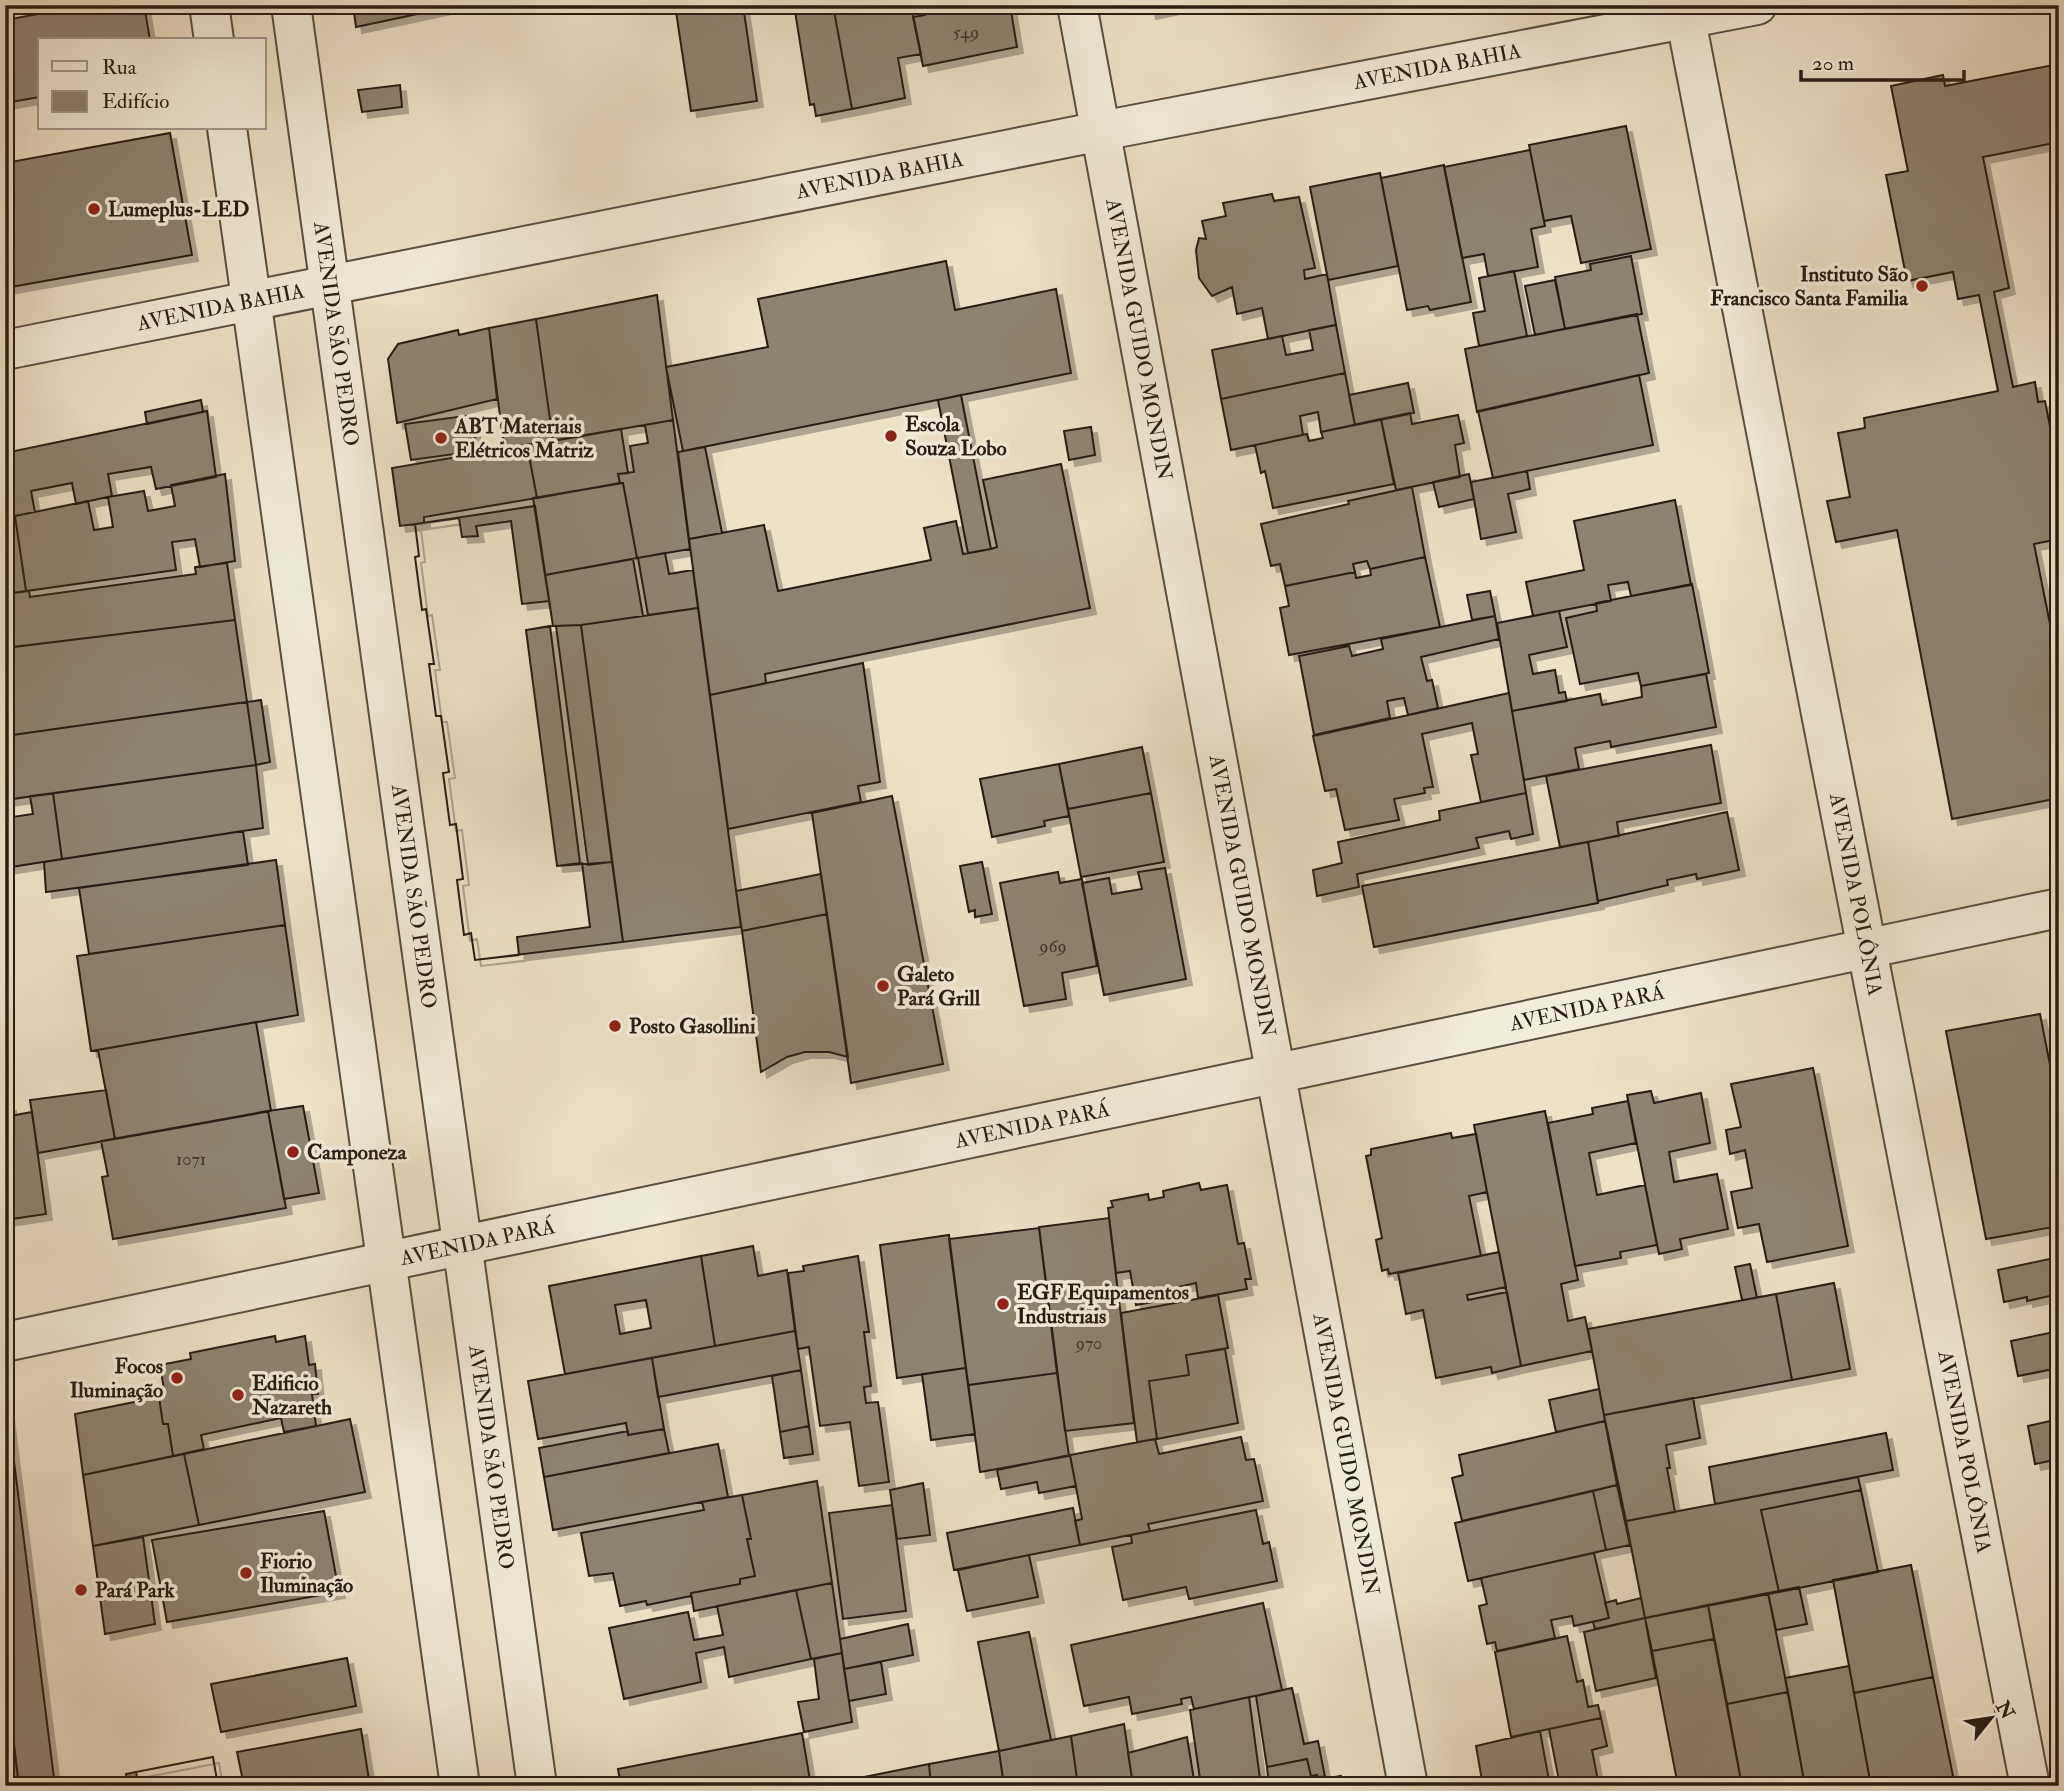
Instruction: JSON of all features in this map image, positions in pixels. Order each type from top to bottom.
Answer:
[{"type":"street","points":[[209,5],[214,38]]},
{"type":"street","name":"AVENIDA SÃO PEDRO","points":[[292,5],[537,1786]]},
{"type":"street","name":"AVENIDA GUIDO MONDIN","points":[[1077,5],[1408,1786]]},
{"type":"street","name":"AVENIDA BAHIA","points":[[5,350],[1685,12],[1756,5]]},
{"type":"street","name":"AVENIDA POLÔNIA","points":[[1685,12],[2030,1786]]},
{"type":"street","points":[[226,130],[460,1786]]},
{"type":"street","name":"AVENIDA PARÁ","points":[[5,1342],[2059,908]]},
{"type":"building","points":[[87,5],[144,5],[150,38],[38,38],[38,97],[5,103],[5,20]]},
{"type":"building","points":[[353,5],[460,5],[356,27]]},
{"type":"building","points":[[675,5],[743,5],[757,101],[691,111]]},
{"type":"building","points":[[794,5],[833,5],[852,109],[816,116],[814,104],[810,105]]},
{"type":"building","points":[[833,5],[911,5],[921,54],[898,58],[905,98],[852,109]]},
{"type":"building","points":[[923,5],[1010,5],[1017,47],[923,66],[913,17],[925,15]]},
{"type":"building","points":[[1148,5],[1188,5],[1150,13]]},
{"type":"building","points":[[2059,64],[2059,142],[1983,157],[2009,288],[1994,292],[2013,387],[2035,382],[2038,402],[2045,401],[2059,472],[2059,539],[2034,544],[2059,669],[2059,798],[1952,819],[1897,530],[1836,542],[1827,501],[1850,497],[1838,433],[1865,428],[1864,418],[1998,391],[1979,295],[1958,299],[1953,272],[1907,281],[1886,175],[1908,171],[1891,86],[1943,75],[1945,86]]},
{"type":"building","points":[[400,85],[402,107],[362,112],[358,90]]},
{"type":"building","points":[[1626,126],[1651,249],[1581,263],[1571,216],[1544,221],[1529,145]]},
{"type":"building","name":"Lumeplus-LED","points":[[170,133],[192,255],[5,288],[5,163]]},
{"type":"building","points":[[1530,150],[1545,226],[1531,229],[1538,267],[1488,276],[1484,254],[1462,258],[1444,167]]},
{"type":"building","points":[[1444,165],[1471,302],[1430,310],[1428,306],[1407,310],[1381,178]]},
{"type":"building","points":[[1380,173],[1398,266],[1328,280],[1310,187]]},
{"type":"building","points":[[1272,194],[1274,201],[1299,197],[1315,268],[1304,270],[1305,279],[1327,274],[1336,325],[1268,339],[1262,308],[1237,314],[1232,287],[1212,296],[1199,278],[1196,250],[1199,238],[1206,239],[1202,221],[1226,216],[1223,203]]},
{"type":"building","points":[[1631,256],[1642,314],[1565,329],[1555,277],[1591,270],[1590,264]]},
{"type":"building","points":[[946,261],[955,310],[1056,289],[1071,373],[683,451],[666,367],[768,347],[758,299]]},
{"type":"building","points":[[1514,271],[1527,336],[1479,346],[1473,313],[1485,311],[1479,278]]},
{"type":"building","points":[[1555,280],[1565,329],[1535,335],[1525,286]]},
{"type":"building","points":[[657,295],[673,420],[553,441],[536,319]]},
{"type":"building","points":[[1637,314],[1649,373],[1477,412],[1465,349]]},
{"type":"building","points":[[536,319],[553,441],[504,448],[489,328]]},
{"type":"building","points":[[1336,325],[1345,373],[1221,399],[1212,350],[1282,336],[1286,355],[1313,350],[1309,330]]},
{"type":"building","points":[[489,328],[497,399],[397,423],[388,359],[398,344],[458,330],[459,335]]},
{"type":"building","points":[[1345,373],[1355,425],[1321,432],[1318,412],[1300,416],[1303,435],[1231,450],[1221,399]]},
{"type":"building","points":[[1639,375],[1653,445],[1493,478],[1478,411]]},
{"type":"building","points":[[1408,383],[1414,413],[1355,425],[1349,395]]},
{"type":"building","points":[[961,395],[991,549],[968,553],[938,400]]},
{"type":"building","points":[[201,400],[203,412],[147,424],[145,412]]},
{"type":"building","points":[[207,411],[216,477],[156,489],[151,467],[108,474],[112,496],[76,504],[72,483],[31,491],[35,512],[5,518],[5,453]]},
{"type":"building","points":[[1410,413],[1412,424],[1458,415],[1464,443],[1455,445],[1460,477],[1396,490],[1381,419]]},
{"type":"building","name":"ABT Materiais Elétricos Matriz","points":[[472,415],[477,451],[411,460],[405,424]]},
{"type":"building","points":[[1381,419],[1394,484],[1273,508],[1265,471],[1261,473],[1255,445],[1307,434],[1309,441],[1323,438],[1321,432]]},
{"type":"building","points":[[673,420],[690,549],[637,558],[623,483],[620,483],[618,474],[634,472],[630,446],[648,443],[645,425]]},
{"type":"building","points":[[1091,427],[1095,455],[1069,460],[1064,431]]},
{"type":"building","points":[[621,429],[628,473],[618,474],[620,483],[537,498],[527,445]]},
{"type":"building","points":[[527,445],[537,498],[424,517],[424,523],[400,526],[392,468]]},
{"type":"building","points":[[705,447],[722,533],[689,539],[678,452]]},
{"type":"building","points":[[1061,464],[1090,608],[765,674],[766,683],[710,695],[689,539],[764,525],[778,591],[931,560],[924,528],[956,521],[963,554],[991,549],[997,547],[983,480]]},
{"type":"building","points":[[1527,471],[1530,489],[1508,494],[1516,532],[1481,539],[1471,482]]},
{"type":"building","points":[[225,474],[235,561],[200,567],[195,539],[172,542],[176,570],[26,591],[15,516],[88,501],[94,530],[113,527],[108,497],[144,491],[148,511],[175,506],[171,485]]},
{"type":"building","points":[[1469,474],[1474,499],[1439,507],[1433,482]]},
{"type":"building","points":[[623,483],[637,558],[545,575],[533,498]]},
{"type":"building","points":[[1412,487],[1425,557],[1370,569],[1367,561],[1353,564],[1355,572],[1285,586],[1280,564],[1271,566],[1261,524]]},
{"type":"building","points":[[1675,500],[1691,585],[1631,596],[1628,582],[1608,585],[1611,601],[1533,616],[1526,582],[1584,570],[1574,521]]},
{"type":"building","points":[[535,506],[553,626],[526,630],[557,866],[612,862],[623,942],[475,960],[471,933],[464,935],[457,880],[463,879],[456,824],[450,825],[443,773],[449,772],[441,716],[436,716],[429,664],[434,664],[426,609],[422,610],[415,557],[419,556],[415,524]]},
{"type":"building","points":[[15,516],[26,591],[5,594],[5,518]]},
{"type":"building","points":[[459,518],[462,537],[478,536],[476,526],[511,521],[522,604],[549,601],[553,626],[526,630],[557,866],[582,863],[590,927],[517,937],[519,955],[475,960],[471,933],[464,935],[457,880],[463,879],[456,824],[450,825],[443,773],[449,772],[441,716],[436,716],[429,664],[434,664],[426,609],[422,610],[415,557],[419,556],[415,524]]},
{"type":"building","points":[[665,553],[669,574],[693,570],[698,608],[648,615],[638,558]]},
{"type":"building","points":[[1425,557],[1440,627],[1289,655],[1280,608],[1289,606],[1285,586],[1355,572],[1356,578],[1371,575],[1370,569]]},
{"type":"building","points":[[633,559],[643,616],[553,626],[545,575]]},
{"type":"building","points":[[227,563],[235,620],[5,648],[5,594],[29,591],[30,597],[196,574],[195,567]]},
{"type":"building","points":[[1692,584],[1709,673],[1641,686],[1638,673],[1580,684],[1566,618],[1597,611],[1596,603]]},
{"type":"building","points":[[1490,591],[1495,616],[1472,620],[1467,595]]},
{"type":"building","points":[[698,608],[741,927],[623,942],[581,625]]},
{"type":"building","points":[[1559,611],[1567,647],[1529,655],[1533,674],[1555,670],[1559,693],[1565,692],[1567,701],[1512,711],[1497,623]]},
{"type":"building","points":[[1495,616],[1499,639],[1421,657],[1427,681],[1432,680],[1438,708],[1408,715],[1404,698],[1387,701],[1390,718],[1314,735],[1299,656],[1349,646],[1352,656],[1383,649],[1381,639]]},
{"type":"building","points":[[235,620],[247,702],[5,736],[5,648]]},
{"type":"building","points":[[581,625],[612,862],[588,865],[556,626]]},
{"type":"building","points":[[550,626],[580,863],[557,866],[526,630]]},
{"type":"building","points":[[863,663],[880,782],[858,786],[861,802],[728,829],[710,695]]},
{"type":"building","points":[[1706,674],[1716,727],[1611,747],[1610,741],[1575,748],[1579,769],[1524,780],[1512,711],[1600,694],[1602,705],[1642,697],[1641,686]]},
{"type":"building","points":[[1509,693],[1526,793],[1481,802],[1471,755],[1478,754],[1472,723],[1422,734],[1433,787],[1424,788],[1425,793],[1394,799],[1399,820],[1345,830],[1336,789],[1325,791],[1313,736]]},
{"type":"building","points":[[261,700],[270,762],[256,765],[247,702]]},
{"type":"building","points":[[247,702],[256,765],[5,800],[5,736]]},
{"type":"building","points":[[1711,745],[1721,803],[1617,822],[1619,836],[1560,847],[1546,776]]},
{"type":"building","points":[[1142,747],[1151,793],[1068,809],[1059,764]]},
{"type":"building","points":[[1059,764],[1069,816],[1044,821],[1045,826],[992,837],[980,779]]},
{"type":"building","points":[[256,765],[263,828],[62,859],[53,793]]},
{"type":"building","points":[[53,793],[62,859],[5,868],[5,818],[33,814],[30,796]]},
{"type":"building","points":[[1151,793],[1164,862],[1081,877],[1068,809]]},
{"type":"building","points":[[1526,793],[1533,834],[1511,839],[1509,831],[1476,838],[1479,848],[1357,874],[1359,887],[1317,896],[1313,870],[1342,863],[1338,842],[1440,820],[1439,811]]},
{"type":"building","name":"Galeto Pará Grill","points":[[892,796],[943,1064],[851,1083],[812,813]]},
{"type":"building","points":[[1727,812],[1739,870],[1697,879],[1696,874],[1667,880],[1668,885],[1598,901],[1588,842]]},
{"type":"building","points":[[243,831],[248,865],[46,892],[44,862]]},
{"type":"building","points":[[1588,842],[1598,903],[1374,947],[1362,886]]},
{"type":"building","points":[[276,860],[285,925],[89,954],[79,888]]},
{"type":"building","points":[[982,862],[992,914],[975,917],[975,910],[969,912],[960,866]]},
{"type":"building","points":[[1165,868],[1186,979],[1104,995],[1082,883],[1109,878],[1112,894],[1142,889],[1138,872]]},
{"type":"building","points":[[1058,872],[1060,883],[1082,879],[1097,966],[1062,973],[1066,999],[1024,1006],[1000,883]]},
{"type":"building","points":[[821,874],[827,914],[742,931],[736,891]]},
{"type":"building","points":[[827,914],[848,1057],[829,1052],[805,1052],[787,1057],[761,1072],[742,931]]},
{"type":"building","points":[[285,925],[298,1015],[91,1051],[77,956]]},
{"type":"building","points":[[2040,1014],[2059,1111],[2059,1226],[1986,1239],[1946,1031]]},
{"type":"building","points":[[256,1022],[271,1111],[115,1139],[98,1050]]},
{"type":"building","points":[[1813,1068],[1848,1246],[1767,1262],[1759,1224],[1738,1228],[1731,1192],[1752,1188],[1745,1150],[1730,1154],[1726,1130],[1741,1127],[1731,1084]]},
{"type":"building","points":[[106,1090],[115,1139],[38,1153],[30,1100]]},
{"type":"building","points":[[1651,1091],[1654,1103],[1701,1093],[1710,1143],[1669,1152],[1674,1182],[1717,1174],[1728,1229],[1680,1239],[1682,1249],[1659,1254],[1627,1095]]},
{"type":"building","points":[[1628,1101],[1636,1143],[1589,1153],[1597,1195],[1645,1185],[1657,1245],[1620,1252],[1621,1258],[1575,1266],[1548,1123],[1593,1114],[1592,1108]]},
{"type":"building","points":[[10,1105],[10,1116],[32,1112],[46,1214],[5,1220],[5,1106]]},
{"type":"building","name":"Camponeza","points":[[303,1106],[319,1193],[284,1199],[268,1111]]},
{"type":"building","points":[[268,1111],[286,1208],[113,1239],[102,1177],[108,1176],[101,1141]]},
{"type":"building","points":[[1545,1111],[1578,1280],[1561,1284],[1568,1321],[1585,1317],[1592,1351],[1521,1366],[1474,1125]]},
{"type":"building","points":[[1451,1133],[1452,1138],[1476,1134],[1487,1192],[1469,1196],[1481,1256],[1389,1274],[1388,1269],[1382,1271],[1376,1240],[1382,1238],[1366,1156],[1371,1155],[1371,1149]]},
{"type":"building","points":[[1199,1183],[1201,1190],[1227,1185],[1238,1244],[1244,1243],[1251,1279],[1245,1279],[1247,1289],[1198,1298],[1196,1283],[1174,1288],[1175,1298],[1136,1305],[1130,1271],[1116,1273],[1108,1208],[1113,1207],[1111,1201],[1148,1194],[1149,1200],[1164,1197],[1163,1191]]},
{"type":"building","points":[[1109,1218],[1134,1423],[1065,1431],[1039,1227]]},
{"type":"building","name":"EGF Equipamentos Industriais","points":[[1039,1228],[1057,1373],[968,1385],[949,1239]]},
{"type":"building","points":[[949,1235],[966,1368],[897,1378],[880,1245]]},
{"type":"building","points":[[753,1246],[758,1276],[787,1270],[795,1331],[715,1346],[701,1256]]},
{"type":"building","points":[[1499,1252],[1506,1287],[1467,1295],[1468,1300],[1507,1292],[1521,1366],[1492,1373],[1491,1367],[1436,1378],[1423,1310],[1406,1314],[1398,1273]]},
{"type":"building","points":[[701,1256],[715,1346],[565,1374],[549,1286]],"holes":[[[646,1300],[651,1328],[620,1334],[615,1305]]]},
{"type":"building","points":[[858,1256],[869,1332],[864,1332],[871,1386],[864,1387],[866,1403],[878,1402],[889,1482],[859,1486],[850,1422],[820,1426],[809,1347],[798,1349],[788,1273],[804,1271],[803,1266]]},
{"type":"building","points":[[2059,1257],[2059,1294],[2027,1301],[2027,1297],[2004,1302],[1998,1270]]},
{"type":"building","points":[[1750,1264],[1757,1298],[1742,1300],[1735,1267]]},
{"type":"building","points":[[1834,1283],[1850,1369],[1792,1380],[1776,1294]]},
{"type":"building","points":[[1776,1294],[1792,1380],[1604,1415],[1588,1329]]},
{"type":"building","points":[[1218,1295],[1228,1348],[1186,1355],[1189,1375],[1149,1381],[1157,1439],[1137,1442],[1121,1313]]},
{"type":"building","points":[[795,1331],[801,1370],[658,1397],[652,1358]]},
{"type":"building","points":[[2059,1331],[2059,1368],[2018,1376],[2011,1341]]},
{"type":"building","name":"Edificio Nazareth","points":[[275,1336],[276,1342],[305,1336],[309,1365],[315,1364],[318,1394],[312,1394],[316,1426],[284,1432],[281,1418],[201,1435],[204,1449],[173,1456],[168,1424],[163,1424],[159,1397],[165,1396],[160,1365],[191,1359],[190,1353]]},
{"type":"building","points":[[1225,1349],[1238,1423],[1157,1439],[1149,1381],[1189,1375],[1186,1355]]},
{"type":"building","points":[[652,1358],[664,1429],[628,1435],[626,1423],[538,1439],[528,1381]]},
{"type":"building","points":[[966,1368],[975,1434],[931,1440],[922,1374]]},
{"type":"building","points":[[801,1370],[809,1426],[780,1432],[772,1376]]},
{"type":"building","points":[[1057,1373],[1069,1456],[980,1472],[968,1385]]},
{"type":"building","points":[[1599,1389],[1605,1421],[1556,1432],[1549,1400]]},
{"type":"building","points":[[159,1397],[163,1424],[168,1424],[173,1456],[83,1475],[75,1414]]},
{"type":"building","points":[[1693,1398],[1700,1438],[1666,1445],[1675,1512],[1626,1521],[1604,1415]]},
{"type":"building","points":[[5,1406],[55,1786],[19,1786],[5,1679]]},
{"type":"building","points":[[350,1419],[365,1492],[199,1525],[184,1454]]},
{"type":"building","points":[[2059,1419],[2059,1459],[2035,1464],[2028,1426]]},
{"type":"building","points":[[1605,1421],[1617,1485],[1462,1521],[1452,1478],[1463,1475],[1459,1455]]},
{"type":"building","points":[[809,1426],[813,1454],[784,1458],[780,1432]]},
{"type":"building","points":[[664,1429],[669,1453],[544,1477],[539,1448],[628,1431],[628,1435]]},
{"type":"building","points":[[1886,1433],[1893,1470],[1715,1504],[1709,1467]]},
{"type":"building","points":[[1241,1437],[1246,1460],[1254,1459],[1263,1501],[1148,1524],[1150,1531],[1080,1545],[1075,1521],[1082,1519],[1070,1455],[1155,1439],[1159,1454]]},
{"type":"building","points":[[718,1444],[728,1497],[553,1530],[544,1477]]},
{"type":"building","points":[[184,1454],[199,1525],[93,1546],[83,1475]]},
{"type":"building","points":[[1070,1455],[1076,1486],[1039,1493],[1037,1482],[1001,1489],[997,1470]]},
{"type":"building","points":[[1858,1477],[1861,1490],[1761,1510],[1779,1592],[1645,1618],[1626,1521]]},
{"type":"building","points":[[817,1481],[832,1583],[694,1611],[691,1593],[740,1584],[740,1579],[755,1576],[742,1495]]},
{"type":"building","points":[[923,1483],[930,1535],[897,1539],[890,1490]]},
{"type":"building","points":[[1617,1485],[1630,1545],[1606,1550],[1593,1491]]},
{"type":"building","points":[[1861,1490],[1878,1572],[1779,1592],[1761,1510]]},
{"type":"building","points":[[1593,1491],[1606,1550],[1468,1581],[1455,1523]]},
{"type":"building","points":[[742,1495],[755,1576],[740,1579],[740,1584],[647,1605],[646,1601],[620,1606],[613,1573],[589,1576],[581,1533],[704,1510],[702,1502]]},
{"type":"building","points":[[892,1505],[906,1611],[843,1619],[829,1513]]},
{"type":"building","points":[[1073,1508],[1080,1545],[954,1570],[947,1533]]},
{"type":"building","points":[[1256,1510],[1263,1544],[1269,1542],[1277,1581],[1189,1599],[1186,1587],[1123,1600],[1112,1547],[1132,1543],[1131,1535]]},
{"type":"building","name":"Fiorio Iluminação","points":[[324,1511],[339,1592],[167,1622],[152,1540]]},
{"type":"building","points":[[143,1537],[155,1624],[105,1634],[93,1546]]},
{"type":"building","points":[[1594,1553],[1609,1618],[1574,1626],[1572,1616],[1551,1620],[1555,1638],[1497,1651],[1495,1642],[1487,1644],[1479,1606],[1487,1604],[1481,1578]]},
{"type":"building","points":[[1029,1555],[1038,1597],[967,1611],[958,1570]]},
{"type":"building","points":[[1911,1565],[1933,1677],[1854,1693],[1833,1580]]},
{"type":"building","points":[[832,1583],[842,1653],[811,1659],[796,1590]]},
{"type":"building","points":[[1799,1587],[1807,1624],[1776,1630],[1768,1593]]},
{"type":"building","points":[[796,1590],[811,1659],[729,1677],[724,1647],[696,1653],[701,1682],[624,1699],[609,1628],[688,1612],[694,1640],[723,1635],[717,1606]]},
{"type":"building","points":[[1768,1593],[1788,1692],[1727,1704],[1708,1605]]},
{"type":"building","points":[[1641,1598],[1645,1618],[1595,1629],[1593,1622],[1609,1618],[1605,1603],[1616,1600],[1617,1604]]},
{"type":"building","points":[[1263,1603],[1282,1690],[1194,1709],[1191,1697],[1181,1699],[1182,1704],[1132,1714],[1129,1697],[1084,1706],[1071,1645]]},
{"type":"building","points":[[1708,1605],[1714,1639],[1652,1651],[1645,1618]]},
{"type":"building","points":[[1645,1618],[1656,1678],[1596,1691],[1584,1632]]},
{"type":"building","points":[[908,1624],[913,1655],[844,1669],[840,1639]]},
{"type":"building","points":[[1029,1632],[1051,1740],[999,1751],[978,1642]]},
{"type":"building","points":[[1567,1636],[1577,1682],[1583,1680],[1588,1707],[1598,1705],[1601,1718],[1511,1737],[1495,1652]]},
{"type":"building","points":[[1714,1639],[1742,1786],[1678,1786],[1652,1651]]},
{"type":"building","points":[[842,1653],[852,1722],[804,1732],[798,1702],[819,1699],[814,1659]]},
{"type":"building","points":[[347,1658],[356,1706],[221,1732],[211,1684]]},
{"type":"building","points":[[881,1662],[886,1694],[849,1701],[844,1669]]},
{"type":"building","points":[[1849,1666],[1871,1786],[1805,1786],[1785,1678]]},
{"type":"building","points":[[1933,1677],[1955,1786],[1871,1786],[1854,1693]]},
{"type":"building","points":[[1292,1688],[1304,1744],[1318,1741],[1325,1777],[1311,1776],[1307,1759],[1267,1767],[1256,1696]]},
{"type":"building","points":[[1788,1692],[1805,1786],[1742,1786],[1727,1704]]},
{"type":"building","points":[[5,1693],[14,1744],[5,1746]]},
{"type":"building","points":[[1249,1697],[1261,1786],[1201,1786],[1190,1710]]},
{"type":"building","points":[[1601,1718],[1607,1746],[1592,1750],[1599,1786],[1560,1786],[1549,1729]]},
{"type":"building","points":[[1124,1724],[1133,1786],[1078,1786],[1071,1736]]},
{"type":"building","points":[[361,1729],[370,1786],[323,1786],[323,1783],[308,1786],[244,1786],[237,1752]]},
{"type":"building","points":[[1540,1731],[1550,1786],[1483,1786],[1476,1746]]},
{"type":"building","points":[[802,1733],[811,1786],[621,1786],[618,1769]]},
{"type":"building","points":[[1071,1736],[1078,1786],[1004,1786],[999,1751]]},
{"type":"building","points":[[1187,1737],[1195,1786],[1133,1786],[1128,1753]]},
{"type":"building","points":[[14,1744],[19,1786],[5,1786],[5,1746]]},
{"type":"building","points":[[999,1751],[1004,1786],[931,1786],[929,1764]]},
{"type":"building","points":[[213,1757],[218,1786],[139,1786],[136,1772]]},
{"type":"building","points":[[213,1757],[218,1786],[139,1786],[136,1772]]},
{"type":"building","points":[[1307,1759],[1311,1776],[1317,1775],[1317,1780],[1341,1776],[1343,1786],[1269,1786],[1267,1767]]},
{"type":"building","points":[[929,1764],[931,1786],[860,1786],[859,1778]]},
{"type":"building","points":[[136,1772],[139,1786],[127,1786],[126,1774]]},
{"type":"place","name":"Lumeplus-LED","points":[[94,209]]},
{"type":"place","name":"Instituto São Francisco Santa Familia","points":[[1922,286]]},
{"type":"place","name":"Escola Souza Lobo","points":[[891,436]]},
{"type":"place","name":"ABT Materiais Elétricos Matriz","points":[[441,438]]},
{"type":"place","name":"Galeto Pará Grill","points":[[883,986]]},
{"type":"place","name":"Posto Gasollini","points":[[615,1026]]},
{"type":"place","name":"Camponeza","points":[[293,1152]]},
{"type":"place","name":"EGF Equipamentos Industriais","points":[[1003,1304]]},
{"type":"place","name":"Focos Iluminação","points":[[177,1378]]},
{"type":"place","name":"Edificio Nazareth","points":[[238,1395]]},
{"type":"place","name":"Fiorio Iluminação","points":[[246,1573]]},
{"type":"place","name":"Pará Park","points":[[81,1590]]}]
